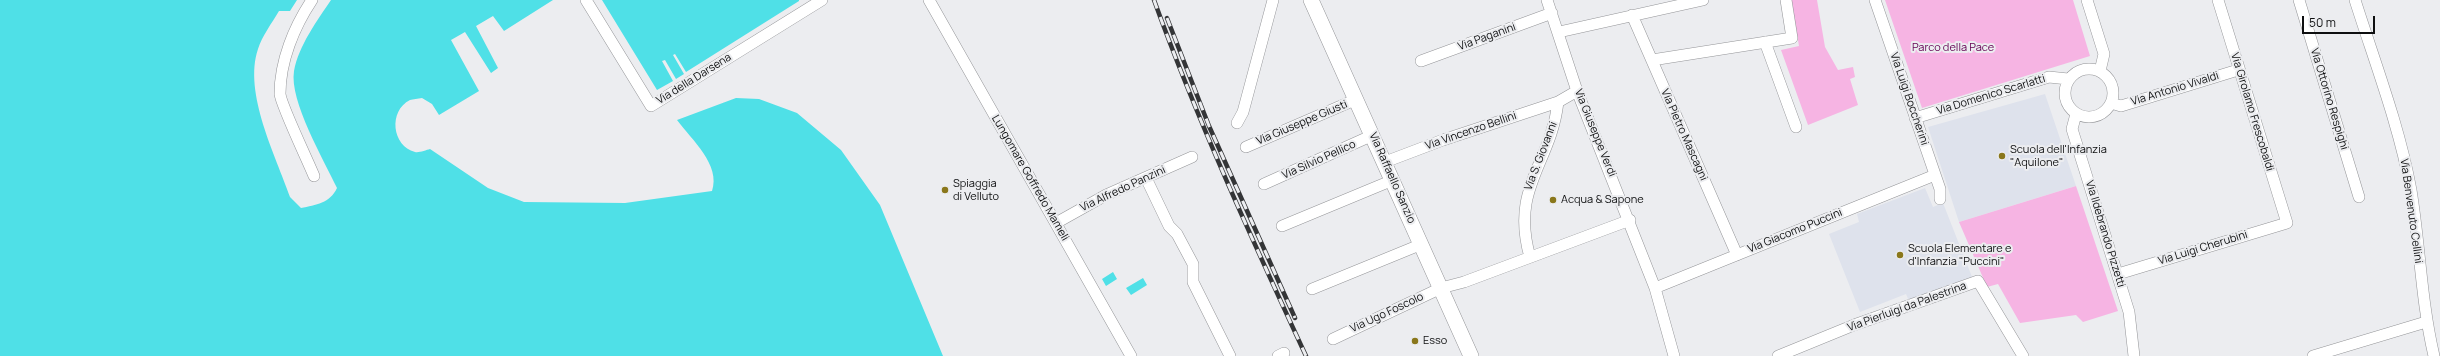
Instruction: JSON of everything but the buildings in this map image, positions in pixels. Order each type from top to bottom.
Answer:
[{"type":"main road","name":"Via Raffaello Sanzio","points":[[1311,0],[1442,288],[1471,356]]},
{"type":"street","points":[[312,0],[300,18],[287,50],[280,95],[314,176]]},
{"type":"street","name":"Via della Darsena","points":[[586,0],[651,106],[822,0]]},
{"type":"street","name":"Lungomare Goffredo Mameli","points":[[929,0],[1131,356]]},
{"type":"street","points":[[1237,123],[1243,112],[1273,0]]},
{"type":"street","name":"Via Giuseppe Verdi","points":[[1547,0],[1559,32],[1577,91],[1630,220],[1655,288],[1674,356]]},
{"type":"street","points":[[1559,32],[1703,0]]},
{"type":"street","points":[[1652,60],[1792,38],[1786,0]]},
{"type":"street","name":"Via Luigi Boccherini","points":[[1875,0],[1940,189],[1940,199]]},
{"type":"street","points":[[2087,0],[2104,54],[2100,71]]},
{"type":"street","name":"Via Girolamo Frescobaldi","points":[[2218,0],[2238,70],[2287,223]]},
{"type":"street","name":"Via Ottorino Respighi","points":[[2299,0],[2359,197]]},
{"type":"street","name":"Via Benvenuto Cellini","points":[[2355,0],[2404,159],[2411,192],[2426,322],[2434,356]]},
{"type":"street","name":"Via Paganini","points":[[1422,61],[1552,13]]},
{"type":"street","name":"Via Pietro Mascagni","points":[[1632,15],[1737,255]]},
{"type":"street","points":[[1765,42],[1796,127]]},
{"type":"street","points":[[2093,69],[2100,71],[2110,81],[2113,88],[2111,103],[2100,115],[2084,117],[2076,114],[2066,102],[2065,87],[2068,79],[2079,70],[2093,69]]},
{"type":"street","name":"Via Antonio Vivaldi","points":[[2111,103],[2121,106],[2238,70]]},
{"type":"street","name":"Via Domenico Scarlatti","points":[[1915,118],[2049,77],[2068,79]]},
{"type":"street","name":"Via Vincenzo Bellini","points":[[1385,162],[1443,140],[1558,102],[1577,91]]},
{"type":"street","name":"Via Giuseppe Giusti","points":[[1246,147],[1357,99]]},
{"type":"street","name":"Via S. Giovanni","points":[[1530,257],[1526,241],[1524,221],[1526,195],[1534,172],[1553,132],[1558,102]]},
{"type":"street","name":"Via Ildebrando Pizzetti","points":[[2076,114],[2072,129],[2129,312],[2134,356]]},
{"type":"street","name":"Via Silvio Pellico","points":[[1264,184],[1373,135]]},
{"type":"street","name":"Via Alfredo Panzini","points":[[1056,223],[1095,201],[1192,157]]},
{"type":"street","name":"Via Giacomo Puccini","points":[[1655,288],[1935,175]]},
{"type":"street","points":[[1146,178],[1169,226],[1177,234],[1193,264],[1193,282],[1230,356]]},
{"type":"street","points":[[1282,226],[1393,180]]},
{"type":"street","points":[[1442,288],[1464,282],[1630,220]]},
{"type":"street","name":"Via Luigi Cherubini","points":[[2118,274],[2287,223]]},
{"type":"street","points":[[1312,288],[1422,244]]},
{"type":"street","name":"Via Pierluigi da Palestrina","points":[[1778,356],[1854,325],[1978,282],[2023,356]]},
{"type":"street","name":"Via Ugo Foscolo","points":[[1333,339],[1442,288]]},
{"type":"street","points":[[2312,356],[2426,322]]},
{"type":"shaded area","name":"Scuola dell'Infanzia \"Aquilone\"","points":[[2045,94],[2076,186],[1959,222],[1928,127]]},
{"type":"shaded area","name":"Scuola Elementare e d'Infanzia \"Puccini\"","points":[[1925,188],[1933,207],[1943,203],[1972,277],[1909,301],[1906,294],[1860,312],[1829,234],[1859,222],[1857,214]]},
{"type":"green space","points":[[1791,0],[1817,0],[1825,47],[1838,70],[1853,67],[1855,77],[1850,79],[1858,105],[1808,125],[1781,50],[1799,46]]},
{"type":"green space","name":"Parco della Pace","points":[[1885,0],[2073,0],[2090,56],[1922,108]]},
{"type":"green space","points":[[2076,186],[2118,311],[2083,322],[2076,315],[2020,323],[1998,284],[1987,287],[1959,222]]},
{"type":"water","points":[[0,0],[297,0],[290,11],[279,11],[262,39],[254,66],[255,85],[263,124],[290,197],[301,208],[326,200],[331,197],[337,188],[316,147],[302,114],[294,83],[296,61],[304,43],[331,0],[553,0],[504,31],[493,16],[476,26],[498,68],[491,73],[465,32],[451,40],[479,91],[439,115],[432,104],[422,98],[410,100],[403,105],[398,112],[396,120],[396,128],[401,143],[415,152],[430,149],[488,188],[524,202],[625,203],[712,191],[714,181],[709,162],[704,153],[677,120],[736,98],[759,99],[797,113],[841,150],[880,205],[943,356],[0,356]]},
{"type":"water","points":[[602,0],[799,1],[686,72],[675,54],[673,55],[684,74],[676,79],[665,60],[662,61],[673,81],[657,90]]},
{"type":"water","points":[[1113,272],[1117,279],[1106,286],[1102,279]]},
{"type":"water","points":[[1143,278],[1147,285],[1131,295],[1126,288]]},
{"type":"railway","points":[[1154,0],[1207,135],[1306,356]]},
{"type":"railway","points":[[1167,18],[1209,126],[1295,318]]},
{"type":"place","name":"Scuola dell'Infanzia \"Aquilone\"","points":[[2002,156]]},
{"type":"place","name":"Spiaggia di Velluto","points":[[945,190]]},
{"type":"place","name":"Acqua & Sapone","points":[[1553,200]]},
{"type":"place","name":"Scuola Elementare e d'Infanzia \"Puccini\"","points":[[1900,255]]},
{"type":"place","name":"Esso","points":[[1415,341]]}]
